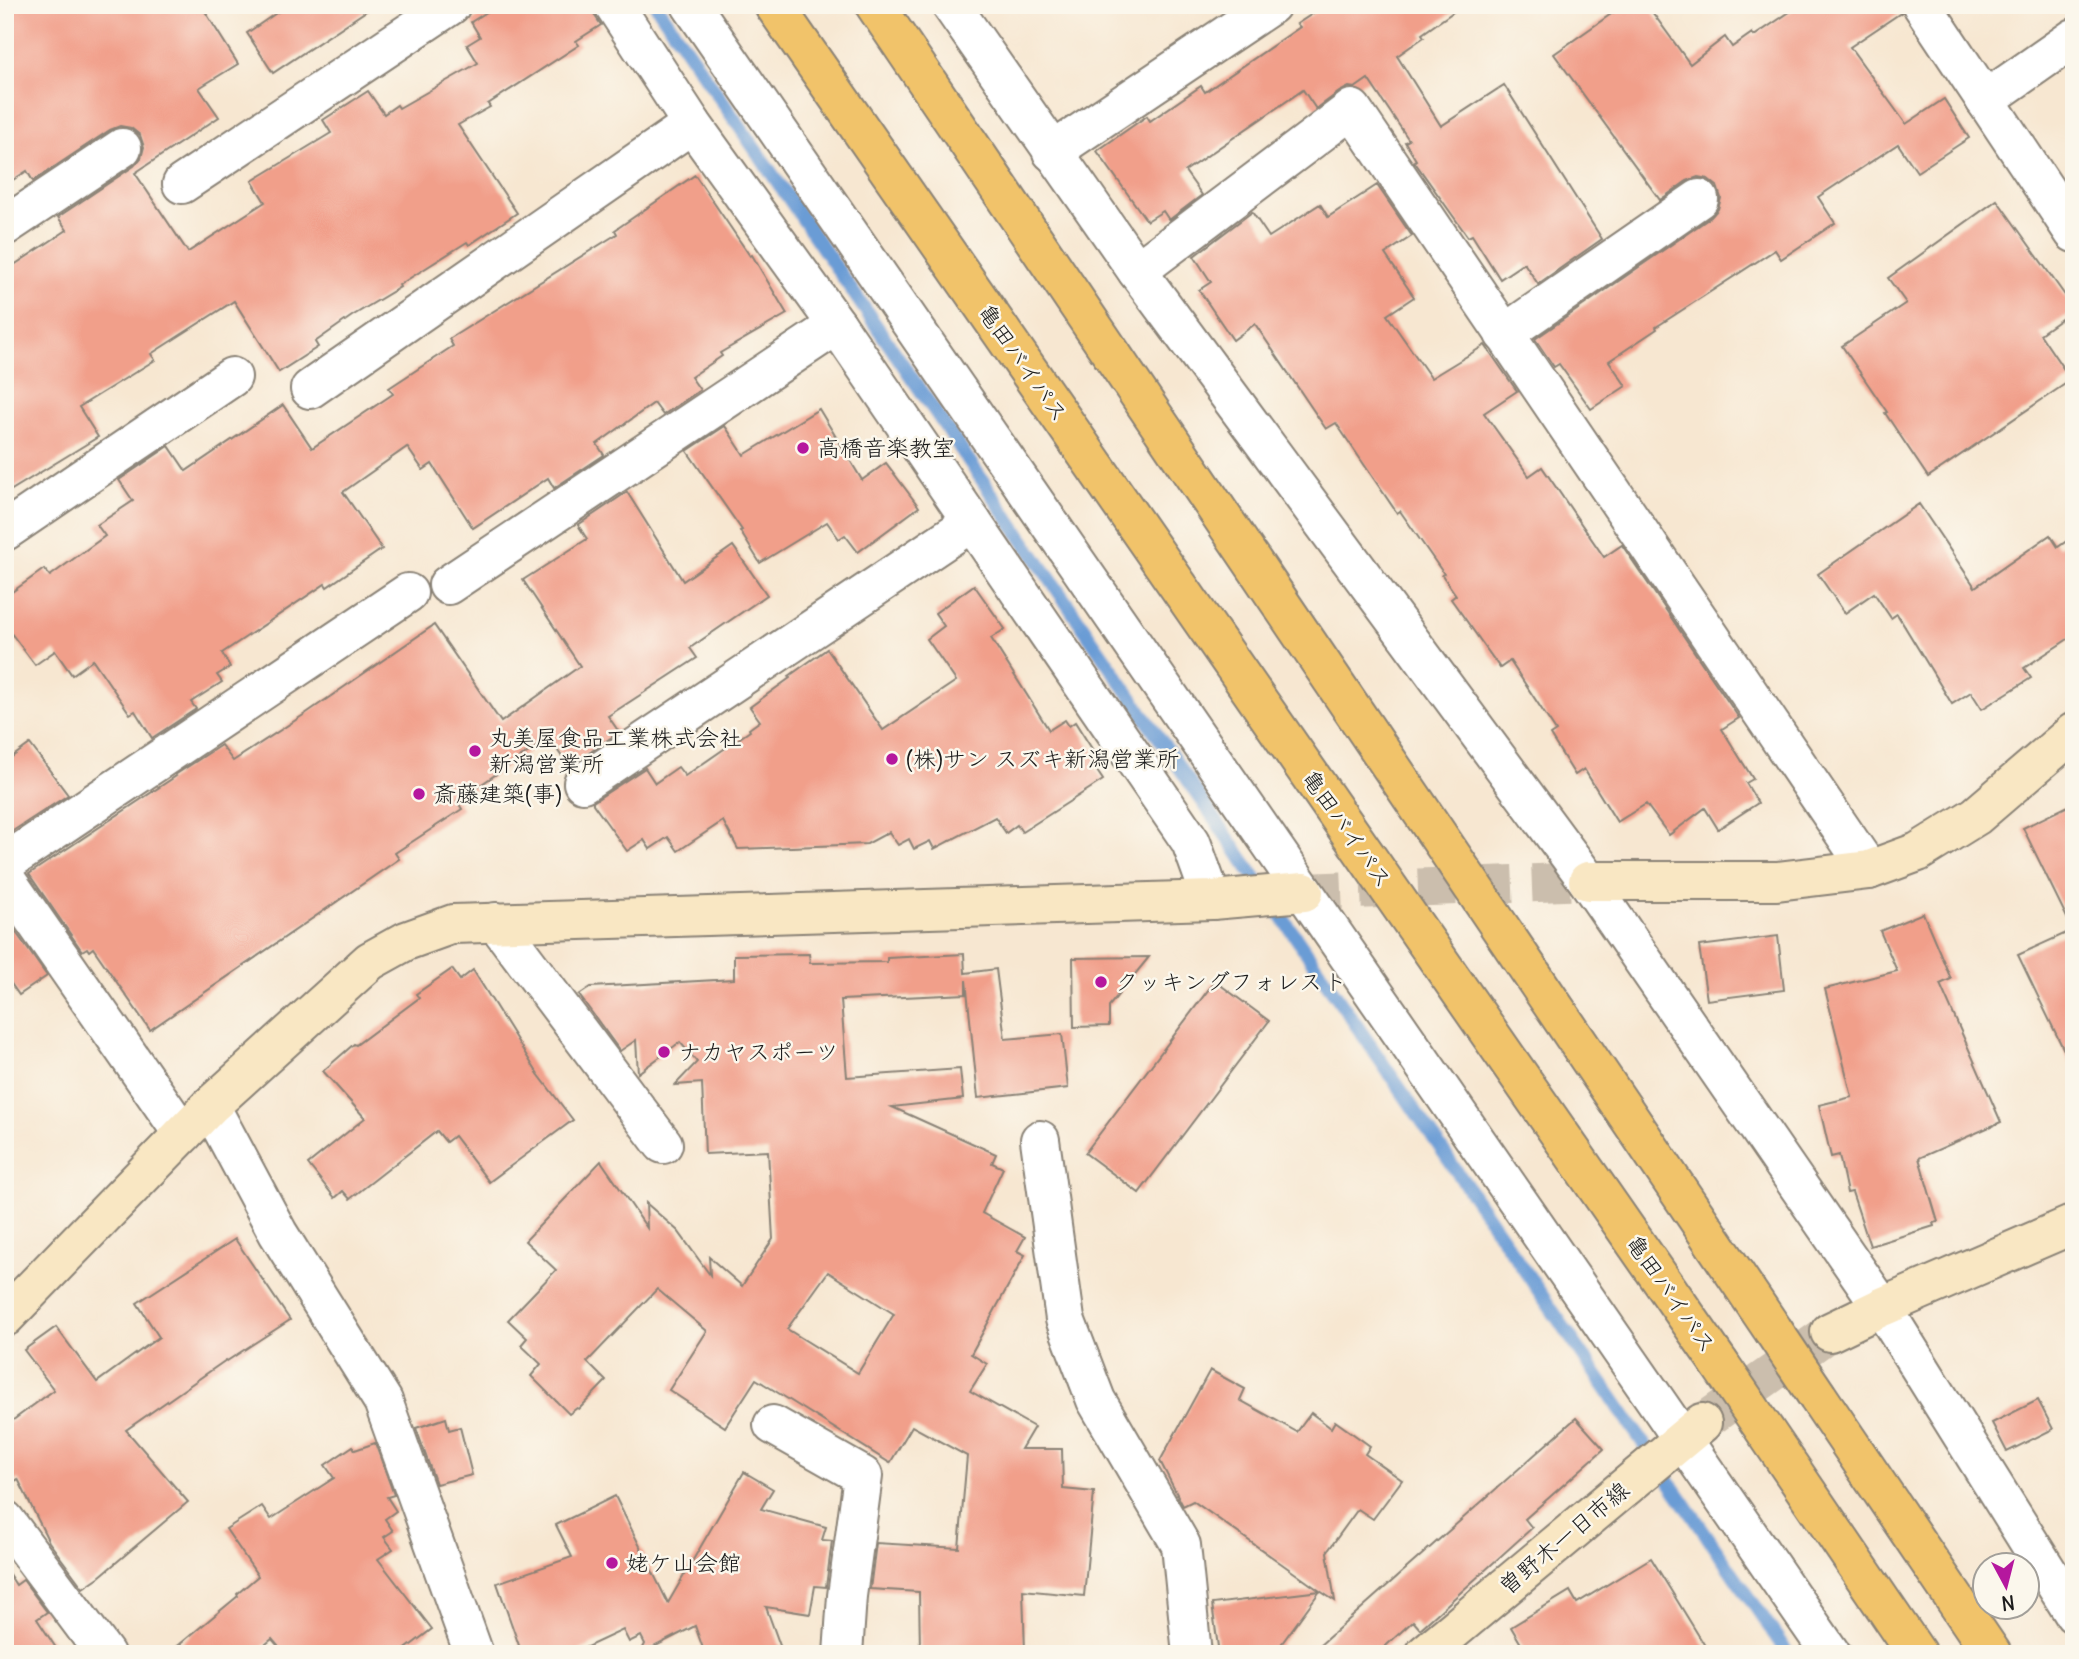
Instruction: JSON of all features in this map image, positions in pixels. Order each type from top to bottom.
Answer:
[{"type":"highway","name":"亀田バイパス","points":[[774,5],[1719,1363],[1917,1654]]},
{"type":"highway","points":[[874,5],[1992,1654]]},
{"type":"street","points":[[182,184],[451,5]]},
{"type":"street","points":[[614,5],[692,124],[837,325],[1191,842],[1212,900]]},
{"type":"street","points":[[691,5],[1298,893],[1686,1436],[1831,1654]]},
{"type":"street","points":[[951,5],[1138,271],[1588,881],[1882,1307],[2074,1614]]},
{"type":"street","points":[[1052,152],[1271,5]]},
{"type":"street","points":[[1922,5],[2074,233]]},
{"type":"street","points":[[1985,100],[2074,38]]},
{"type":"street","points":[[1138,271],[1352,109],[1868,870]]},
{"type":"street","points":[[310,389],[692,124]]},
{"type":"street","points":[[5,226],[122,148]]},
{"type":"street","points":[[1504,334],[1699,200]]},
{"type":"street","points":[[448,585],[837,325]]},
{"type":"street","points":[[5,531],[232,377]]},
{"type":"street","points":[[583,783],[972,522]]},
{"type":"street","points":[[5,863],[408,593]]},
{"type":"street","points":[[1588,881],[1777,881],[1868,870],[1919,852],[1976,816],[2074,732]]},
{"type":"street","points":[[5,878],[183,1134]]},
{"type":"street","points":[[5,1317],[210,1106],[370,961],[406,940],[453,924],[1212,900],[1298,893]]},
{"type":"street","points":[[496,922],[663,1144]]},
{"type":"street","points":[[210,1106],[278,1233],[383,1401],[474,1654]]},
{"type":"street","points":[[1040,1140],[1065,1319],[1096,1399],[1181,1545],[1192,1654]]},
{"type":"street","points":[[1830,1332],[2074,1224]]},
{"type":"street","points":[[773,1425],[863,1476],[847,1596],[843,1654]]},
{"type":"street","name":"曽野木一日市線","points":[[1425,1654],[1686,1436]]},
{"type":"street","points":[[5,1520],[105,1654]]},
{"type":"building","points":[[5,5],[201,5],[238,64],[199,88],[219,117],[135,173],[188,252],[265,202],[252,181],[331,133],[323,120],[368,91],[384,114],[478,63],[467,45],[480,37],[471,22],[498,5],[592,5],[601,25],[576,41],[579,45],[488,104],[490,107],[458,125],[517,213],[352,316],[315,342],[318,347],[279,372],[234,301],[151,354],[155,360],[79,407],[98,437],[5,494],[5,271],[67,230],[58,217],[134,166],[141,158],[144,147],[140,135],[131,128],[120,126],[33,181],[27,171],[5,185]]},
{"type":"building","points":[[288,5],[375,5],[273,73],[247,33]]},
{"type":"building","points":[[1326,5],[1463,5],[1422,34],[1424,37],[1397,56],[1441,126],[1504,85],[1602,239],[1538,284],[1524,263],[1500,279],[1472,235],[1468,237],[1414,161],[1416,160],[1405,142],[1409,140],[1368,79],[1355,88],[1349,87],[1339,92],[1316,109],[1303,90],[1185,171],[1202,195],[1169,220],[1163,211],[1147,221],[1097,151],[1147,116],[1150,121],[1201,86],[1205,92],[1300,27],[1297,24]]},
{"type":"building","points":[[1624,5],[1647,5],[1690,64],[1725,37],[1732,47],[1752,33],[1754,36],[1800,5],[1900,5],[1902,12],[1850,47],[1906,124],[1944,99],[1969,138],[1917,172],[1898,144],[1818,197],[1835,223],[1781,259],[1775,250],[1656,327],[1657,329],[1609,361],[1626,386],[1591,409],[1559,364],[1554,367],[1535,339],[1711,217],[1718,209],[1721,198],[1717,186],[1708,179],[1698,177],[1687,181],[1660,200],[1554,54]]},
{"type":"building","points":[[695,175],[750,256],[752,255],[787,314],[720,353],[722,356],[691,377],[700,390],[663,415],[654,403],[597,444],[604,455],[554,488],[548,478],[473,528],[432,464],[423,470],[407,447],[343,492],[382,549],[222,653],[230,667],[217,675],[222,682],[191,702],[196,709],[152,738],[135,711],[130,714],[93,660],[72,675],[55,651],[35,665],[5,625],[5,597],[44,569],[50,576],[105,536],[97,525],[133,501],[119,480],[169,446],[186,471],[283,405],[312,448],[393,394],[389,388],[453,346],[449,339],[617,234],[615,230]]},
{"type":"building","points":[[1377,185],[1412,236],[1385,254],[1414,297],[1387,315],[1431,378],[1485,345],[1517,391],[1484,413],[1529,476],[1542,467],[1604,557],[1622,545],[1739,718],[1722,729],[1753,779],[1746,783],[1758,803],[1718,829],[1705,808],[1669,835],[1646,804],[1617,822],[1584,769],[1575,775],[1550,735],[1556,731],[1510,661],[1500,668],[1451,599],[1456,595],[1442,575],[1444,574],[1400,511],[1397,513],[1336,423],[1326,429],[1255,324],[1233,340],[1199,290],[1211,282],[1194,256],[1252,212],[1269,237],[1320,204],[1328,217]]},
{"type":"building","points":[[1997,200],[2074,308],[2040,334],[2071,380],[1928,477],[1842,346],[1906,303],[1888,278]]},
{"type":"building","points":[[819,409],[862,480],[886,463],[919,507],[858,552],[845,535],[839,539],[827,522],[760,563],[740,531],[742,530],[687,451],[725,426],[744,455]]},
{"type":"building","points":[[627,492],[683,581],[733,546],[767,595],[690,648],[697,658],[608,716],[619,732],[569,767],[549,738],[457,801],[462,809],[395,853],[399,859],[150,1030],[93,948],[82,951],[29,874],[221,745],[233,761],[434,625],[501,722],[580,666],[523,580],[587,539],[578,525]]},
{"type":"building","points":[[1919,504],[1975,587],[2050,535],[2058,547],[2074,536],[2074,635],[2024,668],[2031,678],[1982,709],[1971,692],[1952,704],[1897,614],[1891,618],[1874,593],[1845,613],[1818,574]]},
{"type":"building","points":[[974,585],[1005,629],[991,638],[1049,730],[1065,720],[1069,726],[1075,722],[1101,763],[1095,768],[1103,780],[1022,832],[1017,825],[1006,833],[995,817],[934,849],[930,841],[914,849],[909,839],[898,845],[889,832],[867,844],[738,849],[723,821],[678,851],[668,837],[650,849],[644,840],[627,851],[593,804],[645,768],[655,783],[678,767],[685,776],[750,731],[749,729],[760,721],[750,707],[827,649],[883,730],[956,681],[927,639],[944,626],[935,613]]},
{"type":"building","points":[[30,744],[68,795],[5,836],[5,762]]},
{"type":"building","points":[[2074,803],[2074,1071],[2018,955],[2073,930],[2023,828]]},
{"type":"building","points":[[1923,913],[1951,979],[1940,984],[2001,1122],[1919,1158],[1938,1222],[1933,1223],[1934,1226],[1870,1246],[1852,1192],[1847,1193],[1839,1155],[1831,1157],[1819,1105],[1852,1097],[1825,989],[1897,971],[1880,931]]},
{"type":"building","points":[[5,917],[47,976],[19,995],[5,975]]},
{"type":"building","points":[[1778,936],[1784,990],[1707,1000],[1699,946]]},
{"type":"building","points":[[809,954],[810,963],[887,962],[887,958],[964,954],[965,973],[996,969],[1005,1039],[1062,1034],[1068,1088],[978,1098],[966,980],[966,994],[841,1000],[847,1077],[960,1069],[963,1099],[892,1107],[996,1154],[992,1163],[1003,1168],[982,1213],[1025,1237],[1017,1251],[1025,1255],[971,1354],[987,1364],[970,1391],[1034,1427],[1021,1449],[1062,1449],[1063,1489],[1094,1492],[1084,1596],[1023,1590],[1025,1652],[944,1654],[944,1650],[920,1650],[919,1592],[870,1589],[876,1543],[959,1548],[967,1456],[912,1426],[890,1463],[756,1379],[725,1427],[669,1390],[707,1331],[657,1289],[587,1362],[606,1381],[579,1409],[569,1414],[531,1376],[541,1364],[521,1345],[527,1338],[508,1320],[556,1270],[525,1241],[601,1161],[647,1228],[646,1203],[678,1231],[710,1275],[709,1257],[742,1286],[773,1239],[768,1151],[705,1154],[702,1083],[675,1085],[697,1062],[680,1042],[638,1073],[636,1040],[620,1051],[579,995],[591,987],[734,979],[734,955]],"holes":[[[828,1272],[894,1314],[858,1373],[787,1329]]]},
{"type":"building","name":"クッキングフォレスト","points":[[1149,957],[1109,1006],[1109,1026],[1074,1027],[1073,958]]},
{"type":"building","points":[[452,969],[460,980],[473,970],[538,1074],[573,1120],[489,1182],[454,1136],[446,1142],[437,1131],[350,1199],[343,1191],[335,1198],[308,1164],[365,1118],[323,1071],[354,1044],[419,998],[416,994]]},
{"type":"building","points":[[1215,981],[1269,1021],[1139,1193],[1085,1153]]},
{"type":"building","points":[[235,1239],[290,1320],[226,1360],[126,1430],[188,1502],[83,1588],[49,1542],[18,1479],[5,1488],[5,1426],[54,1390],[24,1350],[56,1327],[97,1382],[159,1337],[137,1303]]},
{"type":"building","points":[[1210,1370],[1245,1389],[1240,1400],[1297,1432],[1311,1413],[1331,1428],[1335,1421],[1370,1446],[1365,1454],[1402,1480],[1373,1519],[1358,1509],[1327,1552],[1335,1601],[1193,1501],[1183,1506],[1160,1461]]},
{"type":"building","points":[[2038,1400],[2053,1429],[2007,1452],[1992,1423]]},
{"type":"building","points":[[446,1418],[449,1430],[460,1427],[472,1475],[436,1484],[416,1428]]},
{"type":"building","points":[[1576,1418],[1604,1449],[1525,1519],[1532,1528],[1420,1629],[1413,1621],[1377,1654],[1310,1654]]},
{"type":"building","points":[[375,1443],[394,1495],[387,1497],[396,1511],[385,1519],[393,1531],[384,1537],[393,1549],[378,1559],[432,1629],[399,1654],[285,1654],[272,1639],[254,1654],[168,1654],[258,1576],[226,1529],[262,1506],[271,1519],[334,1478],[325,1465],[353,1446],[355,1450]]},
{"type":"building","points":[[744,1472],[773,1489],[761,1509],[826,1527],[822,1540],[832,1541],[826,1587],[815,1586],[810,1614],[766,1607],[783,1654],[705,1654],[695,1626],[640,1654],[645,1644],[641,1636],[629,1642],[623,1630],[572,1654],[522,1654],[497,1583],[572,1557],[556,1525],[615,1496],[668,1603]]},
{"type":"building","points":[[1651,1558],[1710,1654],[1527,1654],[1511,1627],[1570,1591],[1577,1603]]},
{"type":"building","points":[[5,1568],[16,1585],[23,1580],[47,1612],[37,1619],[60,1654],[5,1654]]},
{"type":"building","points":[[1320,1591],[1274,1654],[1219,1654],[1212,1604]]},
{"type":"waterway","points":[[656,5],[1788,1654]]},
{"type":"tunnel","points":[[1304,892],[1588,881]]},
{"type":"tunnel","points":[[1702,1423],[1830,1332]]},
{"type":"place","name":"高橋音楽教室","points":[[803,448]]},
{"type":"place","name":"丸美屋食品工業株式会社 新潟営業所","points":[[475,751]]},
{"type":"place","name":"(株)サン スズキ新潟営業所","points":[[892,759]]},
{"type":"place","name":"斎藤建築(事)","points":[[419,794]]},
{"type":"place","name":"クッキングフォレスト","points":[[1101,982]]},
{"type":"place","name":"ナカヤスポーツ","points":[[664,1052]]},
{"type":"place","name":"姥ケ山会館","points":[[612,1563]]}]
